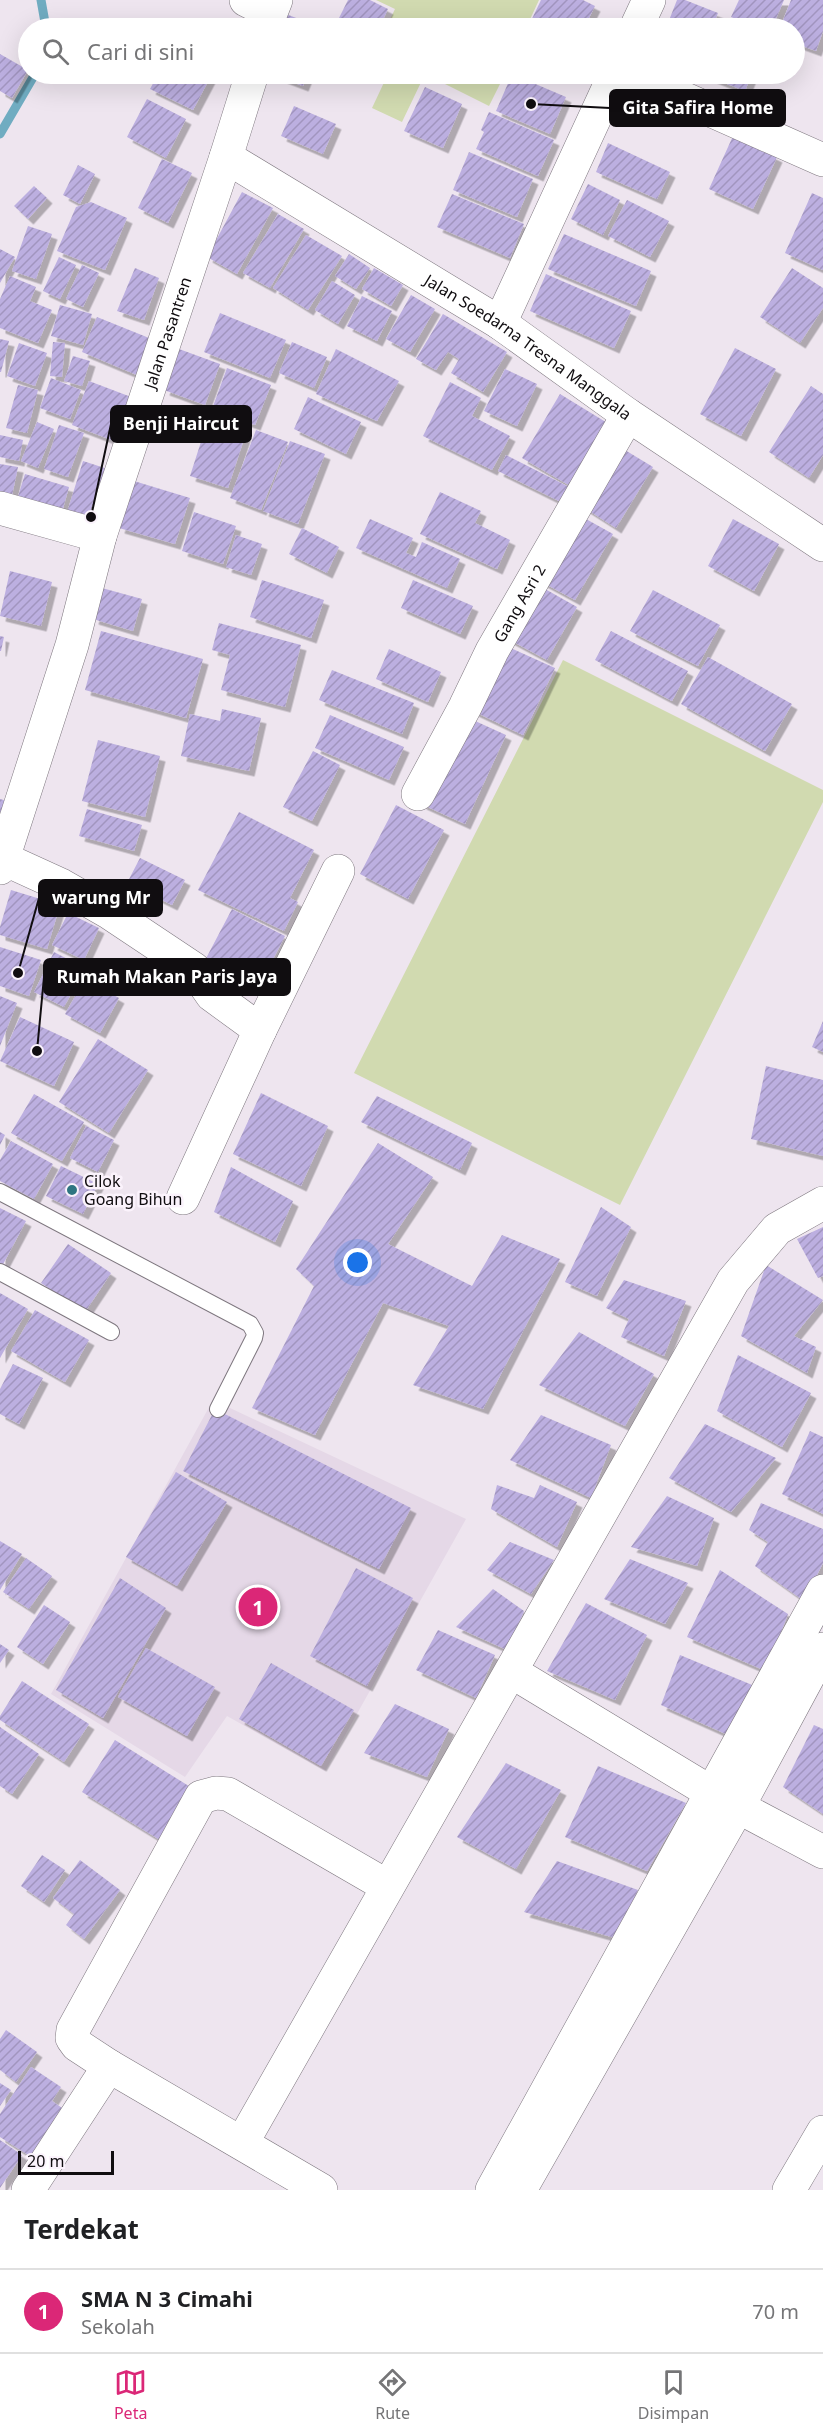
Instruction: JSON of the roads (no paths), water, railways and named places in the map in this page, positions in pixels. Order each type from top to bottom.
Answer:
[{"type":"street","points":[[641,18],[649,0]]},
{"type":"street","name":"Jalan Pasantren","points":[[2,863],[72,645],[100,536],[249,84]]},
{"type":"street","points":[[500,322],[610,84]]},
{"type":"street","points":[[652,84],[823,160]]},
{"type":"street","name":"Jalan Soedarna Tresna Manggala","points":[[226,157],[500,322],[628,415],[823,546]]},
{"type":"street","name":"Gang Asri 2","points":[[418,794],[492,651],[628,415]]},
{"type":"street","points":[[0,508],[100,536]]},
{"type":"street","points":[[2,863],[61,885],[110,913],[195,969],[212,995],[260,1030]]},
{"type":"street","points":[[183,1198],[260,1030],[338,870]]},
{"type":"street","points":[[242,2144],[733,1281],[777,1229],[823,1203]]},
{"type":"street","points":[[520,2190],[725,1800],[823,1591]]},
{"type":"street","points":[[492,2190],[725,1800],[823,1650]]},
{"type":"street","points":[[512,1672],[725,1800],[823,1851]]},
{"type":"street","points":[[321,2190],[109,2066],[77,2045],[72,2038],[73,2030],[201,1797],[216,1793],[228,1794],[387,1887]]},
{"type":"street","points":[[28,2190],[109,2066]]},
{"type":"street","points":[[796,2187],[823,2132]]},
{"type":"lane","points":[[0,1192],[250,1324],[255,1333],[254,1338],[218,1409]]},
{"type":"lane","points":[[0,1272],[111,1332]]},
{"type":"waterway","points":[[41,0],[44,18]]},
{"type":"waterway","points":[[0,134],[29,84]]},
{"type":"place","name":"Gita Safira Home","points":[[531,104]]},
{"type":"place","name":"Benji Haircut","points":[[91,517]]},
{"type":"place","name":"warung Mr","points":[[18,973]]},
{"type":"place","name":"Rumah Makan Paris Jaya","points":[[37,1051]]},
{"type":"place","name":"Cilok Goang Bihun","points":[[72,1190]]},
{"type":"place","name":"SMA N 3 Cimahi","points":[[258,1607]]}]
